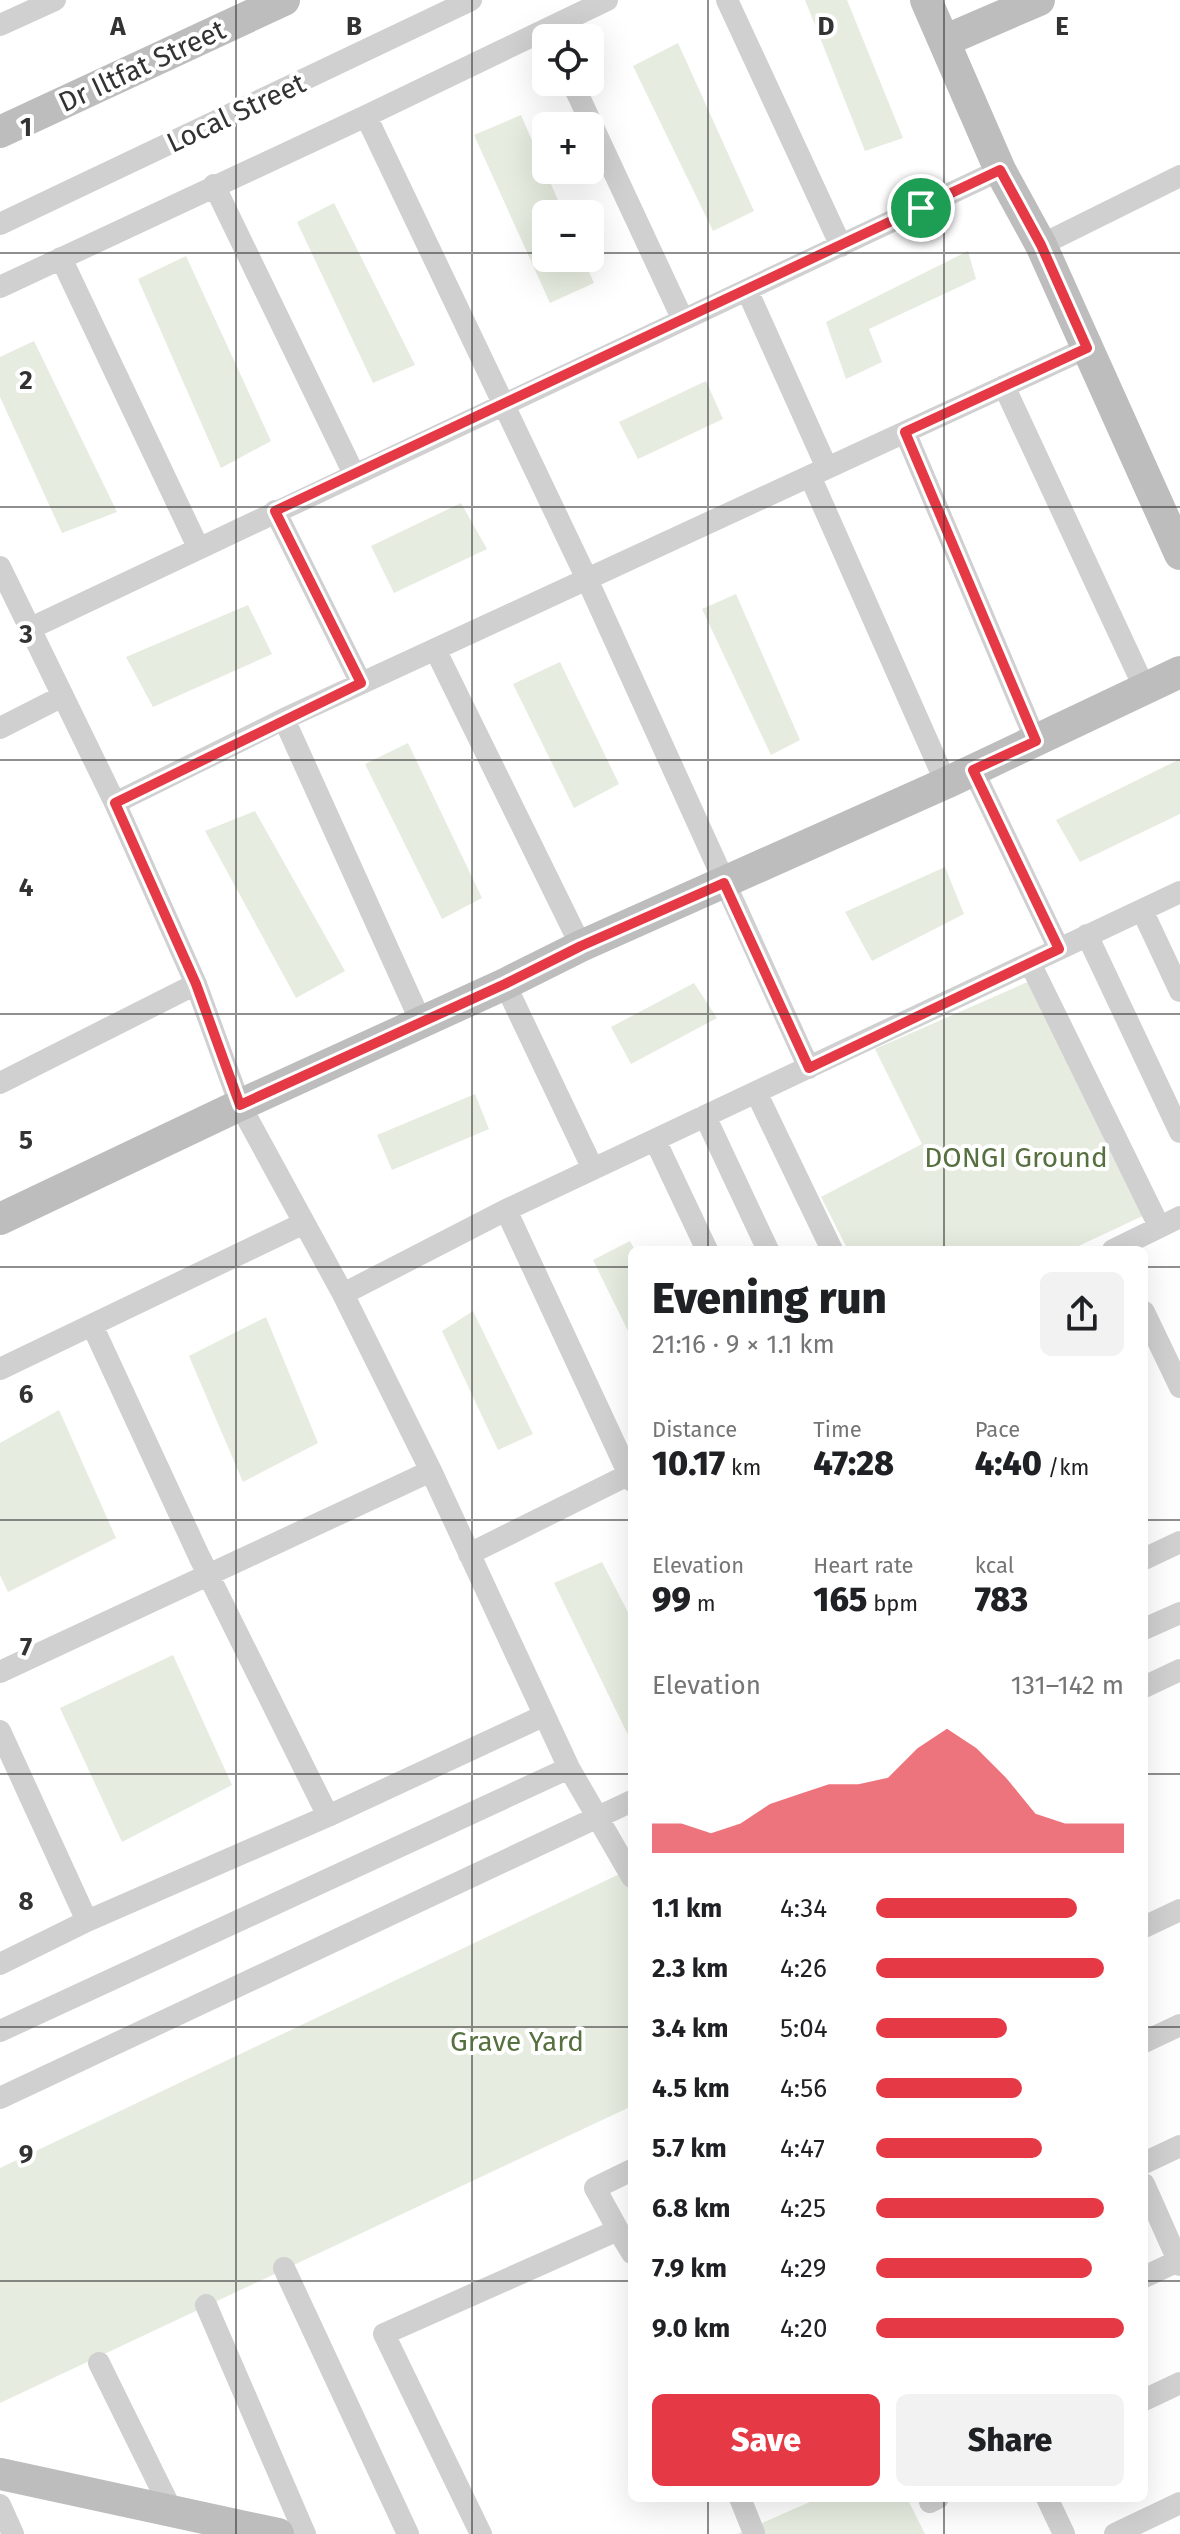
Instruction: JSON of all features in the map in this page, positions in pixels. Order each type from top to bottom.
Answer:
[{"type":"street","points":[[0,25],[55,0]]},
{"type":"street","name":"Dr Iltfat Street","points":[[0,132],[284,0]]},
{"type":"street","name":"Local Street","points":[[0,224],[471,0]]},
{"type":"street","points":[[565,24],[607,0]]},
{"type":"street","points":[[727,0],[841,246]]},
{"type":"street","points":[[926,0],[1000,170],[1041,245],[1178,545]]},
{"type":"street","points":[[944,41],[1039,0]]},
{"type":"street","points":[[0,287],[214,185],[532,41]]},
{"type":"street","points":[[579,96],[683,320]]},
{"type":"street","points":[[366,116],[586,577],[809,1068]]},
{"type":"street","points":[[29,629],[1000,170]]},
{"type":"street","points":[[1041,245],[1180,176]]},
{"type":"street","points":[[214,185],[354,474]]},
{"type":"street","points":[[61,258],[198,547]]},
{"type":"street","points":[[747,290],[818,472],[960,776],[1059,949]]},
{"type":"street","points":[[115,803],[284,719],[586,577],[1087,348]]},
{"type":"street","points":[[1004,386],[1145,689]]},
{"type":"street","points":[[905,432],[1036,741]]},
{"type":"street","points":[[275,511],[361,683]]},
{"type":"street","points":[[0,567],[115,803],[196,984],[240,1105],[343,1294],[431,1471],[569,1768],[628,1867]]},
{"type":"street","points":[[435,649],[581,946]]},
{"type":"street","points":[[0,1219],[581,946],[960,776],[1180,672]]},
{"type":"street","points":[[0,728],[63,696]]},
{"type":"street","points":[[284,719],[421,1022]]},
{"type":"street","points":[[343,1294],[506,1210],[1180,892]]},
{"type":"street","points":[[1142,910],[1180,991]]},
{"type":"street","points":[[1087,935],[1180,1132]]},
{"type":"street","points":[[1030,963],[1170,1222],[1122,1246]]},
{"type":"street","points":[[0,1083],[196,984]]},
{"type":"street","points":[[505,984],[593,1169]]},
{"type":"street","points":[[756,1092],[830,1246]]},
{"type":"street","points":[[705,1116],[766,1246]]},
{"type":"street","points":[[655,1140],[705,1246]]},
{"type":"street","points":[[506,1210],[628,1470]]},
{"type":"street","points":[[0,1369],[304,1223]]},
{"type":"street","points":[[1148,1320],[1180,1387]]},
{"type":"street","points":[[92,1325],[208,1575],[328,1816]]},
{"type":"street","points":[[0,1672],[431,1471]]},
{"type":"street","points":[[469,1554],[628,1477]]},
{"type":"street","points":[[1148,1557],[1180,1542]]},
{"type":"street","points":[[1148,1627],[1180,1613]]},
{"type":"street","points":[[1148,1685],[1180,1670]]},
{"type":"street","points":[[0,1964],[87,1921],[328,1816],[543,1716]]},
{"type":"street","points":[[0,1731],[87,1921]]},
{"type":"street","points":[[0,2031],[569,1768]]},
{"type":"street","points":[[0,2098],[628,1803]]},
{"type":"street","points":[[1148,1925],[1180,1910]]},
{"type":"street","points":[[1148,2040],[1180,2025]]},
{"type":"street","points":[[1148,2161],[1180,2146]]},
{"type":"street","points":[[628,2172],[595,2188],[628,2246]]},
{"type":"street","points":[[1148,2193],[1179,2262],[1148,2275]]},
{"type":"street","points":[[481,2534],[384,2334],[618,2230]]},
{"type":"street","points":[[284,2268],[408,2534]]},
{"type":"street","points":[[206,2305],[305,2534]]},
{"type":"street","points":[[99,2363],[172,2511]]},
{"type":"street","points":[[1148,2398],[1180,2383]]},
{"type":"street","points":[[13,2534],[2,2483],[172,2511],[262,2532]]},
{"type":"street","points":[[742,2502],[754,2533]]},
{"type":"street","points":[[1049,2502],[1064,2534]]},
{"type":"street","points":[[1115,2534],[1180,2503]]},
{"type":"green space","points":[[805,0],[847,0],[903,138],[865,151]]},
{"type":"green space","points":[[678,43],[754,211],[713,231],[633,66]]},
{"type":"green space","points":[[521,115],[532,140],[532,184],[551,184],[558,200],[532,200],[532,263],[474,135]]},
{"type":"green space","points":[[334,203],[415,365],[373,383],[297,222]]},
{"type":"green space","points":[[968,251],[976,279],[869,329],[882,362],[846,379],[826,322]]},
{"type":"green space","points":[[186,256],[271,441],[221,468],[138,279]]},
{"type":"green space","points":[[536,272],[589,272],[594,283],[550,303]]},
{"type":"green space","points":[[34,341],[117,512],[62,533],[0,397],[0,357]]},
{"type":"green space","points":[[706,381],[723,419],[638,459],[619,422]]},
{"type":"green space","points":[[461,503],[487,549],[394,593],[371,546]]},
{"type":"green space","points":[[736,594],[800,740],[771,755],[702,609]]},
{"type":"green space","points":[[248,605],[272,654],[153,707],[126,657]]},
{"type":"green space","points":[[560,662],[619,784],[574,808],[513,684]]},
{"type":"green space","points":[[408,743],[482,898],[442,919],[365,764]]},
{"type":"green space","points":[[1180,759],[1180,814],[1080,862],[1056,820]]},
{"type":"green space","points":[[255,811],[345,971],[296,998],[205,831]]},
{"type":"green space","points":[[945,867],[964,914],[872,961],[845,912]]},
{"type":"green space","name":"DONGI Ground","points":[[1032,980],[1147,1214],[1079,1246],[846,1246],[821,1197],[922,1144],[875,1049]]},
{"type":"green space","points":[[694,983],[717,1018],[631,1064],[611,1027]]},
{"type":"green space","points":[[475,1094],[489,1129],[392,1170],[377,1135]]},
{"type":"green space","points":[[630,1241],[633,1246],[628,1246],[628,1331],[593,1260]]},
{"type":"green space","points":[[473,1311],[533,1434],[498,1450],[442,1331]]},
{"type":"green space","points":[[266,1317],[318,1443],[243,1482],[189,1356]]},
{"type":"green space","points":[[59,1410],[116,1538],[8,1592],[0,1575],[0,1443]]},
{"type":"green space","points":[[602,1562],[628,1612],[628,1735],[554,1583]]},
{"type":"green space","points":[[173,1655],[232,1785],[122,1842],[60,1708]]},
{"type":"green space","name":"Grave Yard","points":[[628,1870],[628,2108],[0,2403],[0,2168]]},
{"type":"green space","points":[[810,2502],[909,2502],[925,2534],[737,2534]]},
{"type":"route","points":[[1000,170],[1041,245],[1087,348],[905,432],[1036,741],[973,770],[1059,949],[809,1068],[724,883],[240,1105],[196,984],[115,803],[361,683],[275,511],[921,208],[1000,170]]}]
